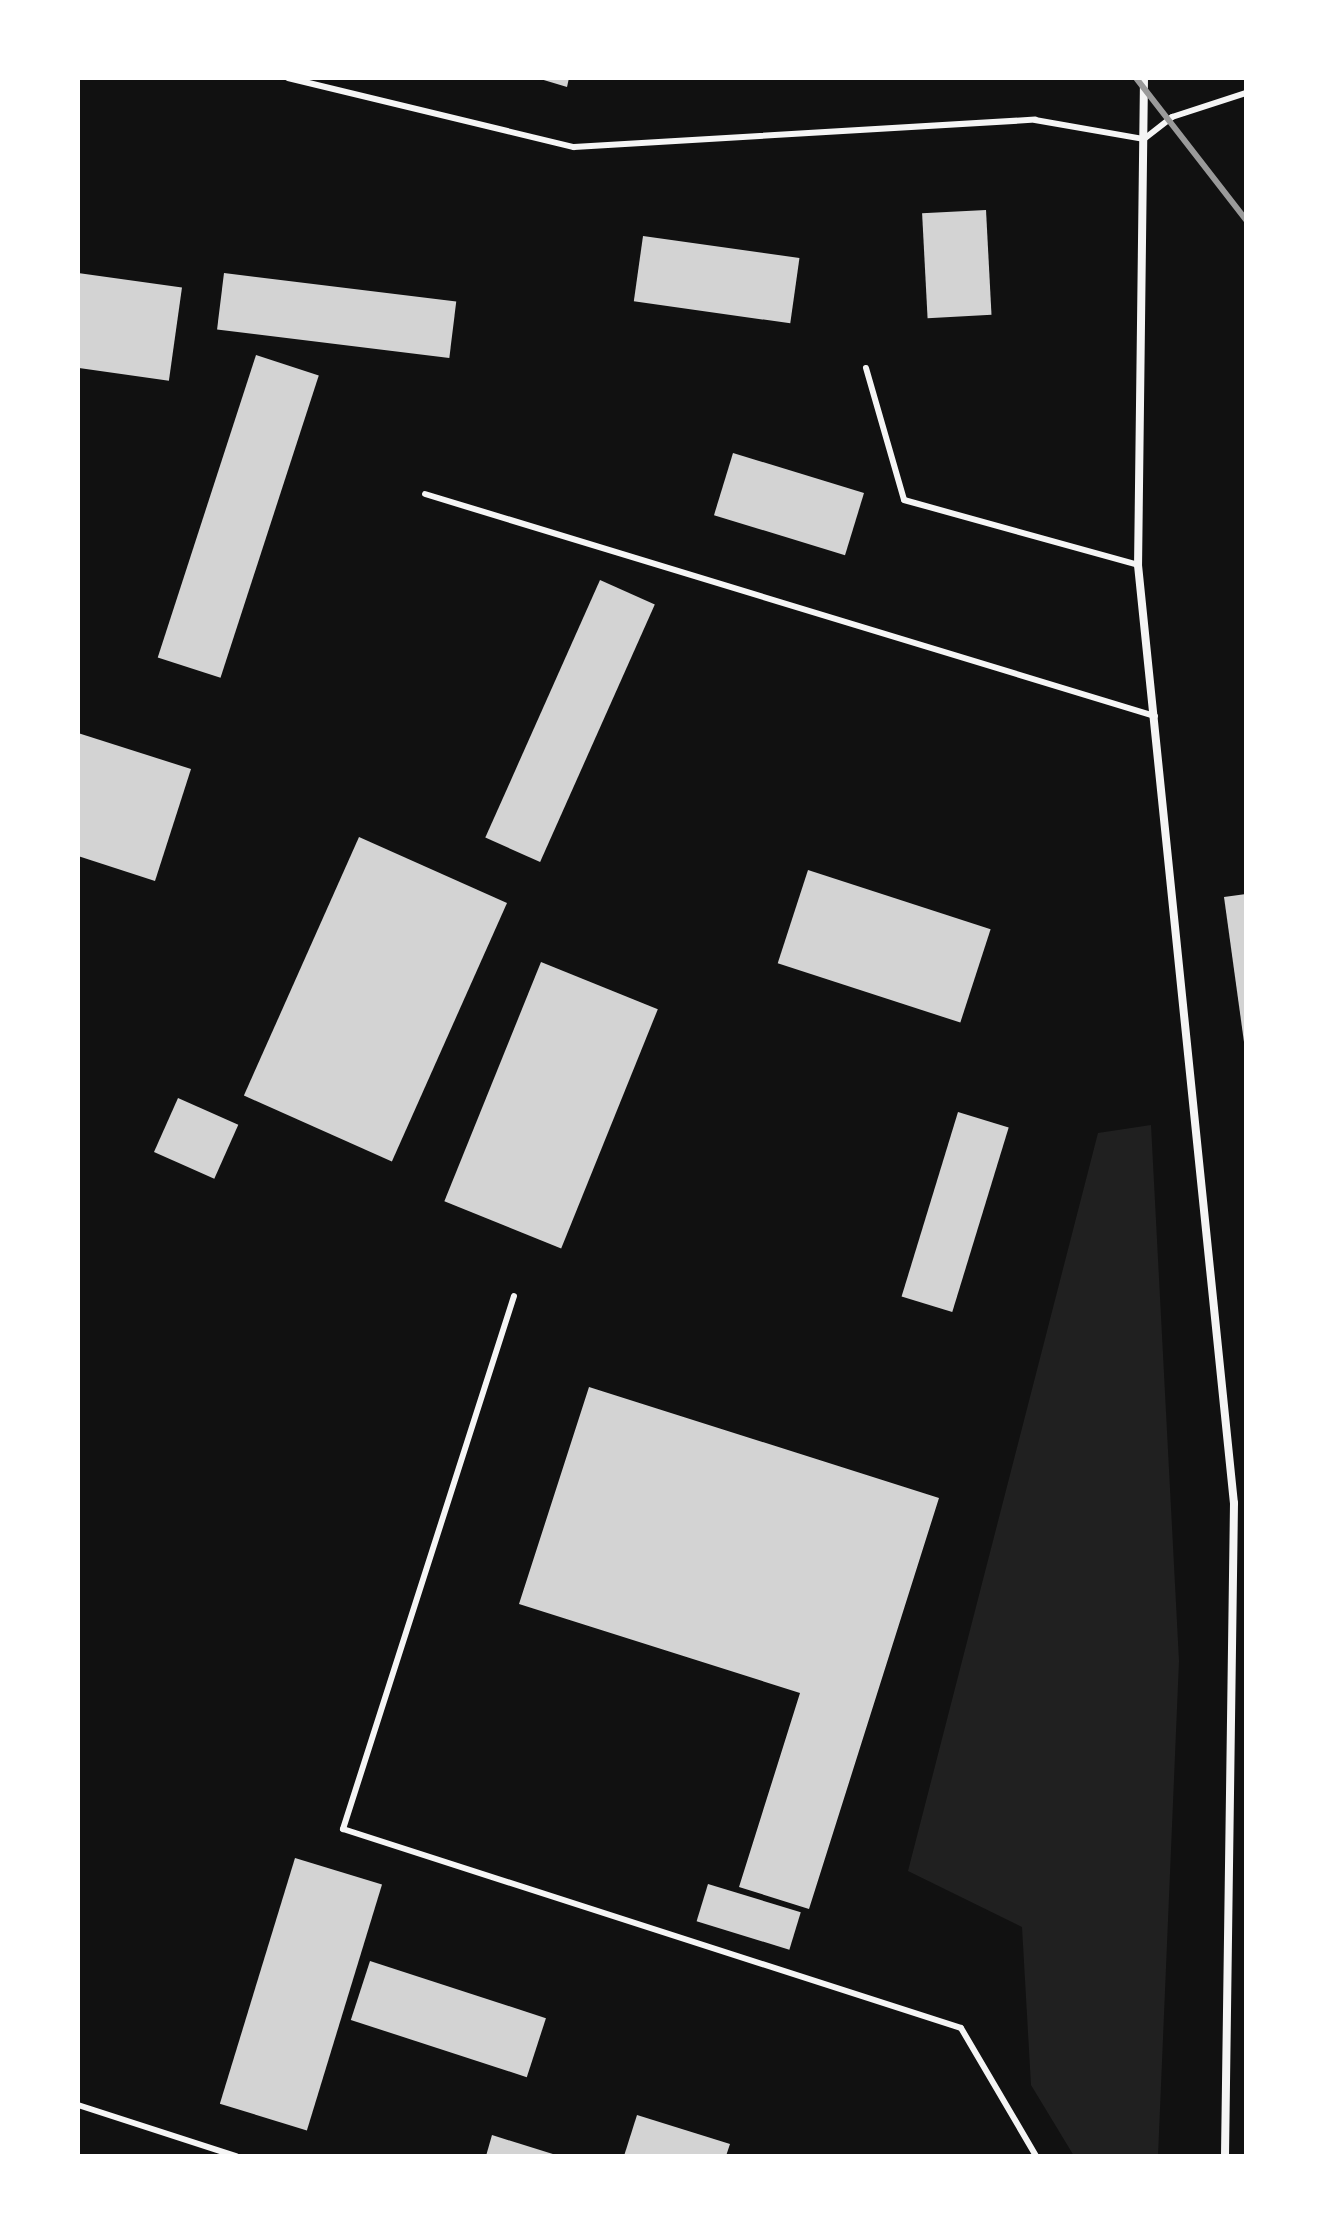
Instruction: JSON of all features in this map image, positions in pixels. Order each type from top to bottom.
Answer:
[{"type":"street","points":[[1144,78],[1138,565],[1234,1503],[1225,2156]]},
{"type":"lane","points":[[288,78],[574,147],[1035,120],[1144,139],[1172,117],[1246,93]]},
{"type":"lane","points":[[866,368],[904,500],[1138,565]]},
{"type":"lane","points":[[425,494],[1155,716]]},
{"type":"lane","points":[[514,1296],[343,1829],[961,2028],[1036,2156]]},
{"type":"lane","points":[[78,2105],[236,2156]]},
{"type":"shaded area","points":[[1151,1125],[1179,1661],[1158,2156],[1074,2156],[1031,2085],[1022,1927],[908,1871],[1098,1133]]},
{"type":"building","points":[[537,78],[569,78],[567,87]]},
{"type":"building","points":[[986,210],[991,315],[928,318],[922,213]]},
{"type":"building","points":[[643,236],[799,258],[790,323],[634,301]]},
{"type":"building","points":[[78,273],[182,288],[169,381],[78,368]]},
{"type":"building","points":[[224,273],[456,302],[449,358],[217,330]]},
{"type":"building","points":[[256,355],[319,375],[221,678],[158,657]]},
{"type":"building","points":[[733,453],[864,493],[845,555],[714,515]]},
{"type":"building","points":[[600,580],[655,604],[540,862],[485,838]]},
{"type":"building","points":[[78,733],[191,769],[155,881],[78,856]]},
{"type":"building","points":[[359,837],[507,903],[392,1161],[244,1096]]},
{"type":"building","points":[[808,870],[991,929],[960,1023],[778,963]]},
{"type":"building","points":[[1246,894],[1246,1042],[1244,1042],[1224,897]]},
{"type":"building","points":[[541,962],[658,1009],[561,1248],[444,1201]]},
{"type":"building","points":[[178,1098],[238,1125],[214,1179],[154,1152]]},
{"type":"building","points":[[958,1112],[1009,1127],[952,1312],[902,1297]]},
{"type":"building","points":[[589,1387],[939,1498],[809,1909],[739,1887],[800,1693],[519,1604]]},
{"type":"building","points":[[295,1858],[382,1885],[307,2130],[220,2104]]},
{"type":"building","points":[[708,1884],[801,1912],[789,1950],[697,1921]]},
{"type":"building","points":[[370,1961],[546,2018],[527,2077],[351,2020]]},
{"type":"building","points":[[637,2115],[730,2144],[726,2156],[624,2156]]},
{"type":"building","points":[[492,2135],[556,2155],[556,2156],[486,2156]]},
{"type":"railway","points":[[1136,78],[1246,220]]}]
